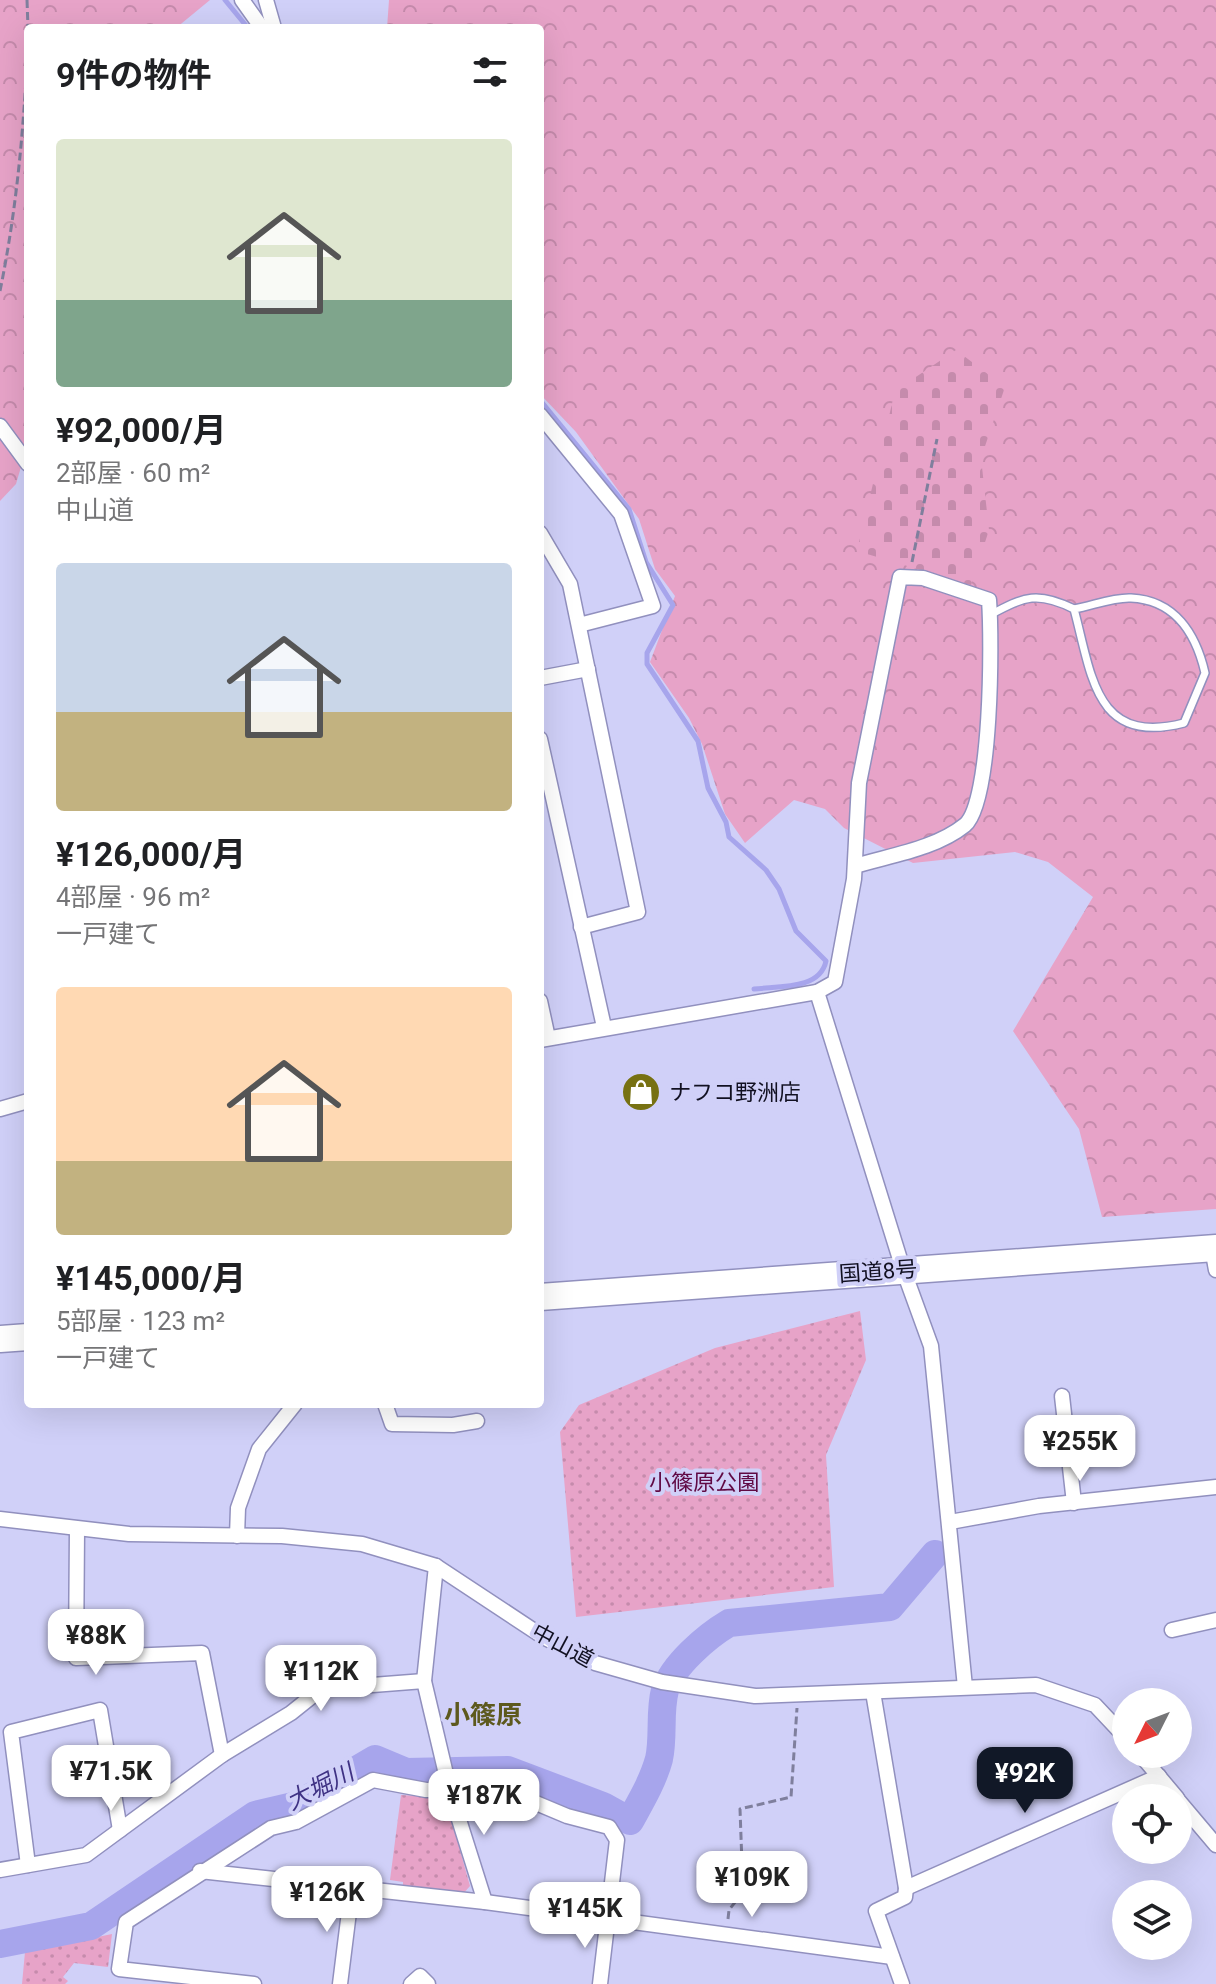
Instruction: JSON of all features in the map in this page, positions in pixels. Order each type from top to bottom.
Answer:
[{"type":"highway","name":"国道8号","points":[[544,1297],[903,1269],[1215,1255]]},
{"type":"highway","points":[[0,1339],[24,1337]]},
{"type":"street","points":[[242,0],[259,24]]},
{"type":"street","points":[[266,0],[273,24]]},
{"type":"street","points":[[544,420],[621,514],[653,606],[579,625]]},
{"type":"street","points":[[0,426],[24,459]]},
{"type":"street","points":[[544,540],[570,584],[638,912],[581,927]]},
{"type":"street","points":[[544,1039],[817,992],[835,982],[855,866],[859,783],[900,577],[923,578],[989,600],[983,784],[968,822],[944,840],[855,866]]},
{"type":"street","points":[[544,677],[588,669]]},
{"type":"street","points":[[544,762],[604,1027]]},
{"type":"street","points":[[817,992],[903,1269],[931,1346],[965,1687]]},
{"type":"street","points":[[0,1109],[24,1102]]},
{"type":"street","points":[[1062,1396],[1074,1503]]},
{"type":"street","points":[[237,1536],[238,1508],[259,1449],[292,1408]]},
{"type":"street","points":[[386,1408],[392,1424],[453,1425],[477,1421]]},
{"type":"street","points":[[950,1522],[1074,1503],[1216,1489]]},
{"type":"street","name":"中山道","points":[[0,1519],[77,1530],[362,1544],[436,1566],[557,1644],[595,1663],[668,1683],[755,1696],[1036,1685],[1095,1705],[1112,1723]]},
{"type":"street","points":[[77,1530],[76,1658],[202,1653],[222,1755]]},
{"type":"street","points":[[436,1566],[424,1681],[449,1786],[485,1902]]},
{"type":"street","points":[[1172,1630],[1216,1620]]},
{"type":"street","points":[[0,1870],[86,1855],[222,1755],[291,1713],[321,1689],[424,1681]]},
{"type":"street","points":[[873,1692],[906,1888],[905,1897],[876,1911],[902,1984]]},
{"type":"street","points":[[28,1865],[11,1732],[100,1710],[120,1830]]},
{"type":"street","points":[[1152,1768],[1165,1784]]},
{"type":"street","points":[[906,1888],[1159,1776]]},
{"type":"street","points":[[254,1984],[119,1969],[126,1922],[200,1871],[271,1828],[296,1822],[373,1780],[505,1790],[567,1816],[609,1827],[617,1840],[600,1984]]},
{"type":"street","points":[[1192,1816],[1216,1843]]},
{"type":"street","points":[[200,1871],[485,1902],[607,1921],[892,1957]]},
{"type":"street","points":[[340,1984],[352,1888]]},
{"type":"street","points":[[411,1984],[420,1976],[428,1984]]},
{"type":"lane","points":[[990,615],[1020,599],[1049,597],[1074,609],[1130,598],[1158,604],[1190,629],[1205,673],[1184,723],[1155,731],[1120,720],[1096,694],[1074,609]]},
{"type":"path","points":[[27,0],[28,24]]},
{"type":"path","points":[[0,291],[13,226],[24,137]]},
{"type":"path","points":[[909,578],[937,439]]},
{"type":"path","points":[[727,1935],[729,1910],[743,1892],[740,1809],[791,1797],[798,1695]]},
{"type":"green space","points":[[0,0],[210,0],[181,24],[24,24],[24,457],[16,484],[0,501]]},
{"type":"green space","points":[[389,0],[1216,0],[1216,1209],[1102,1217],[1079,1129],[1013,1031],[1093,897],[1048,862],[1015,852],[913,863],[844,828],[825,809],[794,800],[745,843],[725,814],[702,744],[689,718],[650,662],[675,596],[655,569],[639,519],[576,432],[544,398],[544,24],[387,24]]},
{"type":"green space","points":[[956,350],[1005,387],[981,458],[989,530],[971,585],[857,551],[895,391]]},
{"type":"green space","name":"小篠原公園","points":[[860,1311],[866,1360],[826,1455],[834,1587],[576,1617],[560,1432],[579,1405],[715,1348]]},
{"type":"green space","points":[[401,1795],[436,1797],[448,1807],[470,1886],[462,1895],[403,1888],[403,1882],[390,1880]]},
{"type":"green space","points":[[112,1934],[108,1967],[74,1963],[63,1977],[68,1981],[65,1984],[22,1984],[25,1952]]},
{"type":"waterway","points":[[225,0],[245,24]]},
{"type":"waterway","points":[[544,405],[629,509],[646,562],[673,605],[647,653],[647,664],[698,741],[708,788],[726,822],[729,837],[766,870],[779,889],[796,931],[826,961],[816,977],[807,982],[754,989]]},
{"type":"waterway","name":"大堀川","points":[[0,1944],[91,1926],[255,1815],[297,1805],[375,1759],[406,1772],[508,1770],[603,1806],[630,1821],[659,1759],[665,1690],[675,1671],[701,1643],[729,1623],[890,1607],[935,1554]]},
{"type":"place","name":"ナフコ野洲店","points":[[641,1092]]},
{"type":"district","name":"小篠原","points":[[483,1715]]}]
